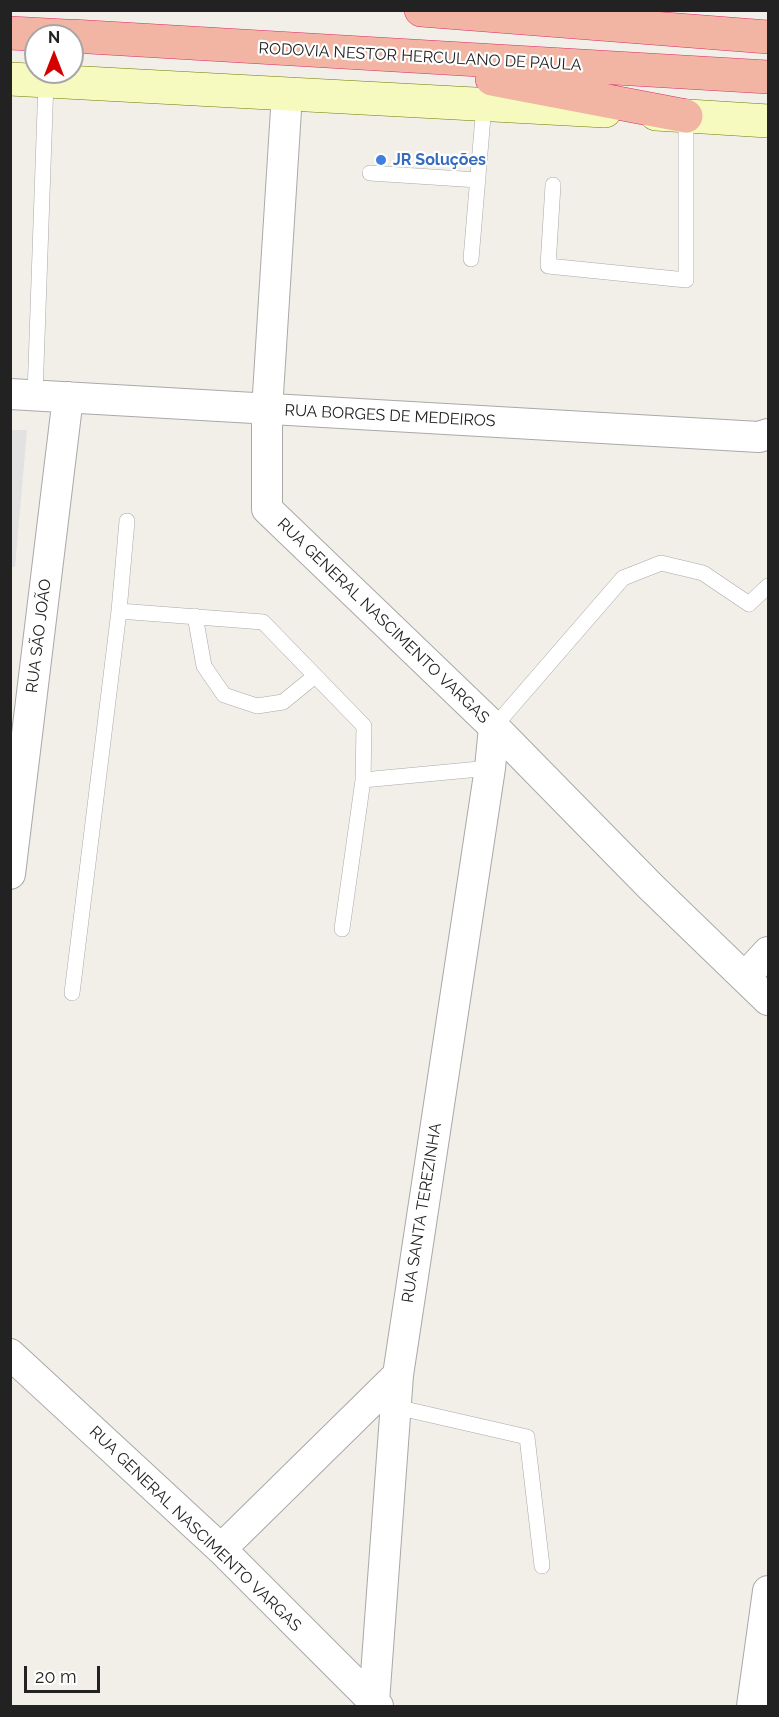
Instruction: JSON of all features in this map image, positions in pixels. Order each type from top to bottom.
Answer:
[{"type":"highway","points":[[421,10],[768,37]]},
{"type":"highway","name":"RODOVIA NESTOR HERCULANO DE PAULA","points":[[84,37],[768,77]]},
{"type":"highway","points":[[310,50],[443,70],[686,116]]},
{"type":"main road","points":[[84,83],[768,121]]},
{"type":"street","name":"RUA GENERAL NASCIMENTO VARGAS","points":[[286,93],[267,410],[267,509],[494,727],[650,886],[768,1000]]},
{"type":"street","name":"RUA BORGES DE MEDEIROS","points":[[23,394],[759,437],[768,434]]},
{"type":"street","name":"RUA SÃO JOÃO","points":[[10,874],[68,397]]},
{"type":"street","name":"RUA SANTA TEREZINHA","points":[[376,1704],[398,1375],[490,768],[494,727]]},
{"type":"street","points":[[745,977],[768,952]]},
{"type":"street","name":"RUA GENERAL NASCIMENTO VARGAS","points":[[10,1354],[221,1549],[376,1704]]},
{"type":"street","points":[[221,1549],[398,1375]]},
{"type":"street","points":[[752,1707],[768,1591]]},
{"type":"lane","points":[[23,394],[46,84]]},
{"type":"lane","points":[[471,260],[484,105]]},
{"type":"lane","points":[[553,185],[548,266],[686,280],[686,116]]},
{"type":"lane","points":[[370,173],[478,180]]},
{"type":"lane","points":[[72,993],[119,611],[127,521]]},
{"type":"lane","points":[[494,727],[623,578],[661,563],[704,573],[749,604],[768,586]]},
{"type":"lane","points":[[119,611],[263,622],[364,726],[363,780],[342,929]]},
{"type":"lane","points":[[195,616],[204,666],[224,695],[257,706],[283,702],[315,676]]},
{"type":"lane","points":[[363,780],[490,768]]},
{"type":"lane","points":[[396,1407],[527,1437],[542,1566]]},
{"type":"shaded area","points":[[11,430],[27,430],[15,567],[10,567]]},
{"type":"place","name":"JR Soluções","points":[[381,160]]}]
